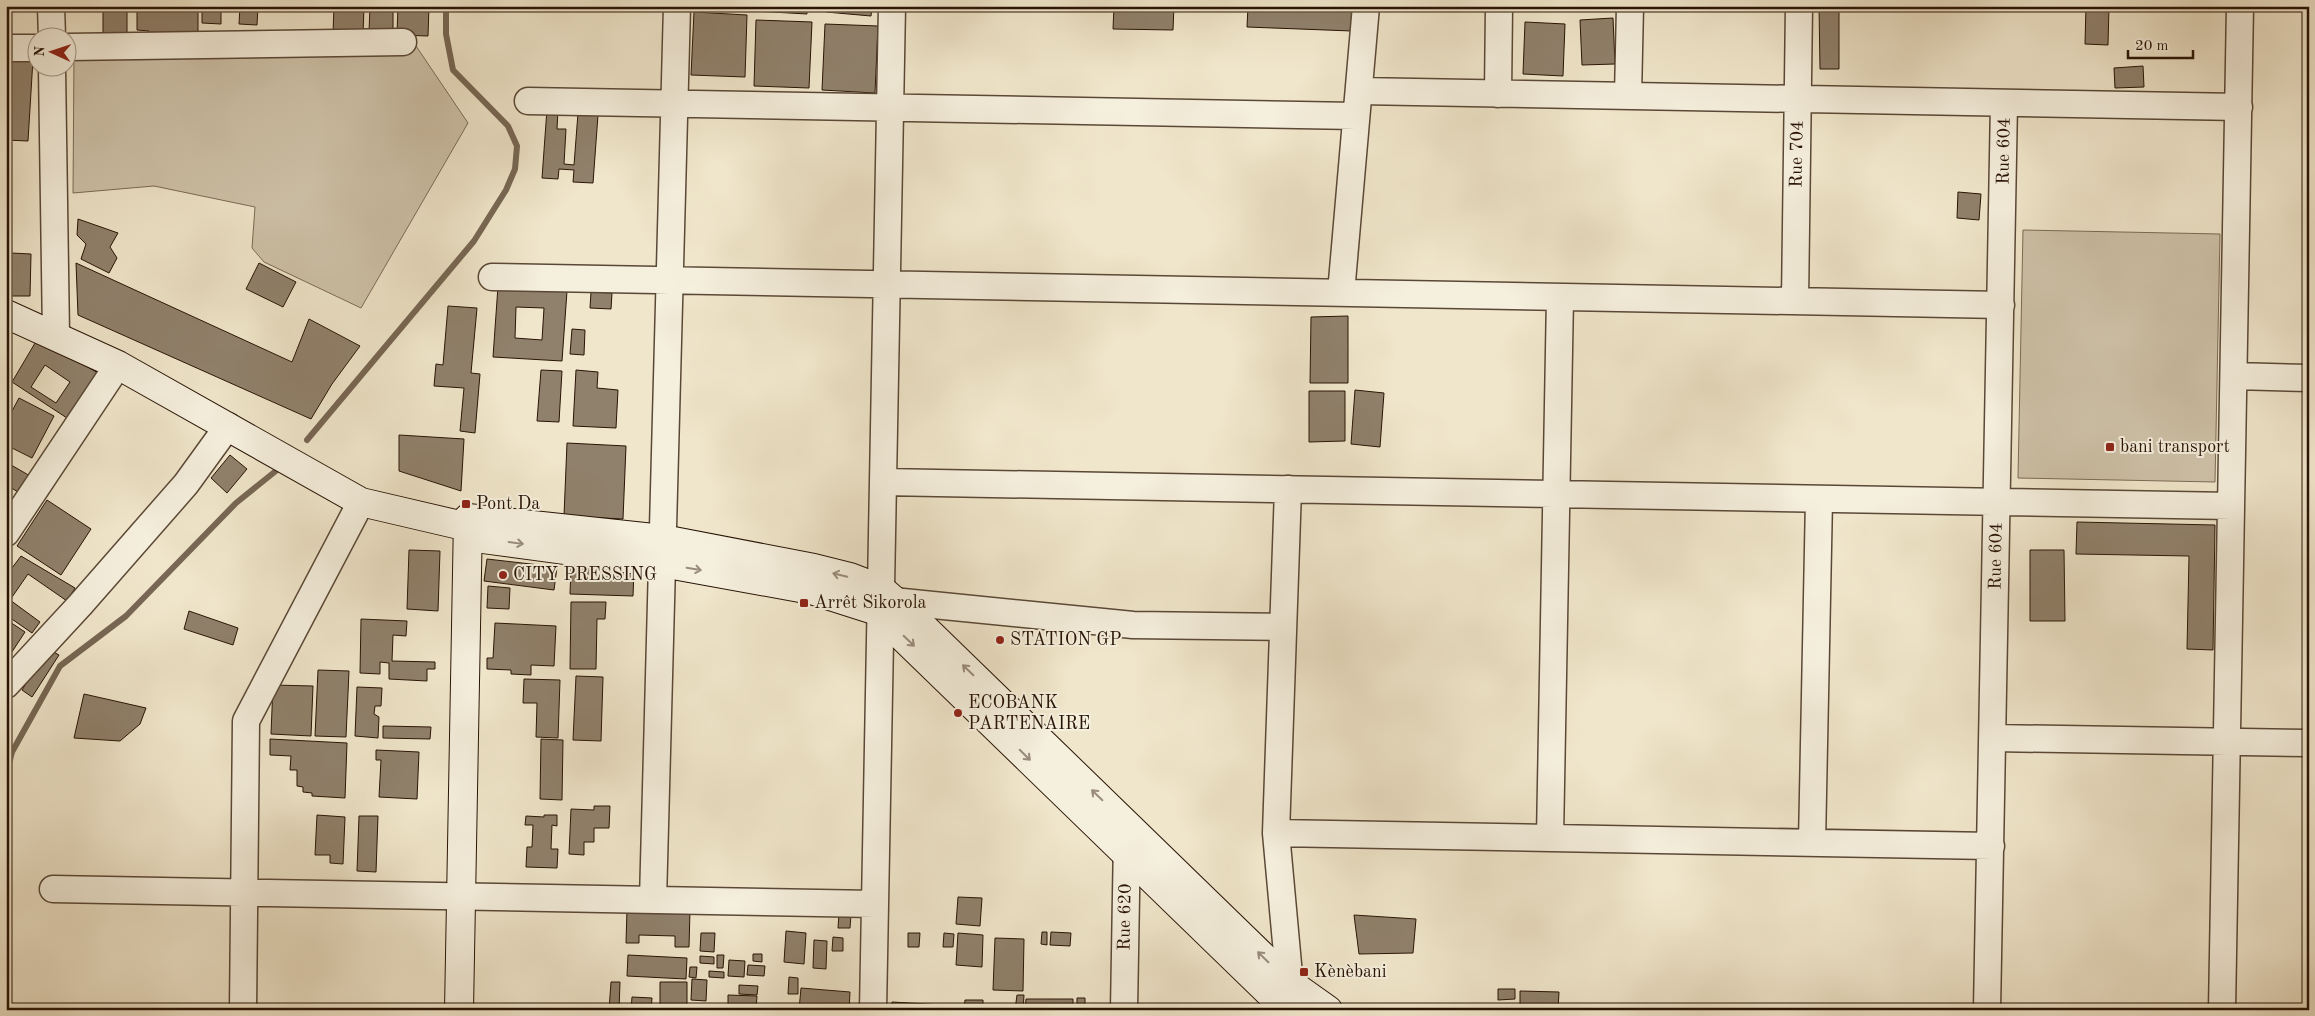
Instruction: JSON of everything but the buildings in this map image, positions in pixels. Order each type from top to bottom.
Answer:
[{"type":"main road","points":[[6,314],[118,365],[361,502],[468,527],[662,551],[811,590],[885,601],[911,615],[1290,983],[1328,1010]]},
{"type":"main road","points":[[459,1010],[468,527]]},
{"type":"main road","points":[[885,601],[888,623],[1126,856],[1287,1010]]},
{"type":"street","points":[[51,6],[52,28]]},
{"type":"street","points":[[653,900],[677,6]]},
{"type":"street","points":[[873,1010],[885,601],[883,482],[892,6]]},
{"type":"street","points":[[1341,293],[1366,6]]},
{"type":"street","points":[[1498,94],[1499,6]]},
{"type":"street","points":[[1628,96],[1630,6]]},
{"type":"street","name":"Rue 704","points":[[1796,301],[1799,6]]},
{"type":"street","points":[[2222,1010],[2240,6]]},
{"type":"street","points":[[78,47],[403,42]]},
{"type":"street","points":[[6,48],[28,48]]},
{"type":"street","points":[[52,78],[56,336]]},
{"type":"street","points":[[528,101],[890,107],[1358,104],[1498,94],[2239,107]]},
{"type":"street","name":"Rue 604","points":[[1988,1010],[2004,103]]},
{"type":"street","points":[[492,278],[2001,305]]},
{"type":"street","points":[[1550,838],[1560,297]]},
{"type":"street","points":[[6,533],[118,365]]},
{"type":"street","points":[[2234,376],[2309,378]]},
{"type":"street","points":[[6,685],[80,605],[186,484],[228,426]]},
{"type":"street","points":[[883,482],[2231,506]]},
{"type":"street","points":[[1288,489],[1276,833],[1293,1010]]},
{"type":"street","points":[[1812,843],[1819,499]]},
{"type":"street","points":[[243,1010],[246,721],[361,502]]},
{"type":"street","points":[[885,601],[1133,625],[1283,627]]},
{"type":"street","points":[[1993,738],[2309,743]]},
{"type":"street","name":"Rue 620","points":[[1124,1010],[1127,824]]},
{"type":"street","points":[[1276,833],[1991,846]]},
{"type":"street","points":[[53,889],[875,904]]},
{"type":"shaded area","points":[[416,46],[468,123],[361,308],[264,262],[252,248],[255,207],[154,186],[73,193],[74,78],[78,78],[78,55]]},
{"type":"shaded area","points":[[2023,230],[2220,234],[2215,482],[2018,478]]},
{"type":"waterway","points":[[307,440],[474,241],[506,190],[515,169],[517,146],[508,126],[453,70],[446,34],[446,6]]},
{"type":"waterway","points":[[6,775],[12,752],[60,666],[126,616],[236,503],[277,470]]},
{"type":"place","name":"bani transport","points":[[2110,447]]},
{"type":"place","name":"Pont Da","points":[[466,504]]},
{"type":"place","name":"CITY PRESSING","points":[[503,575]]},
{"type":"place","name":"Arrêt Sikorola","points":[[804,603]]},
{"type":"place","name":"STATION GP","points":[[1000,640]]},
{"type":"place","name":"ECOBANK PARTENAIRE","points":[[958,713]]},
{"type":"place","name":"Kènèbani","points":[[1304,972]]}]
